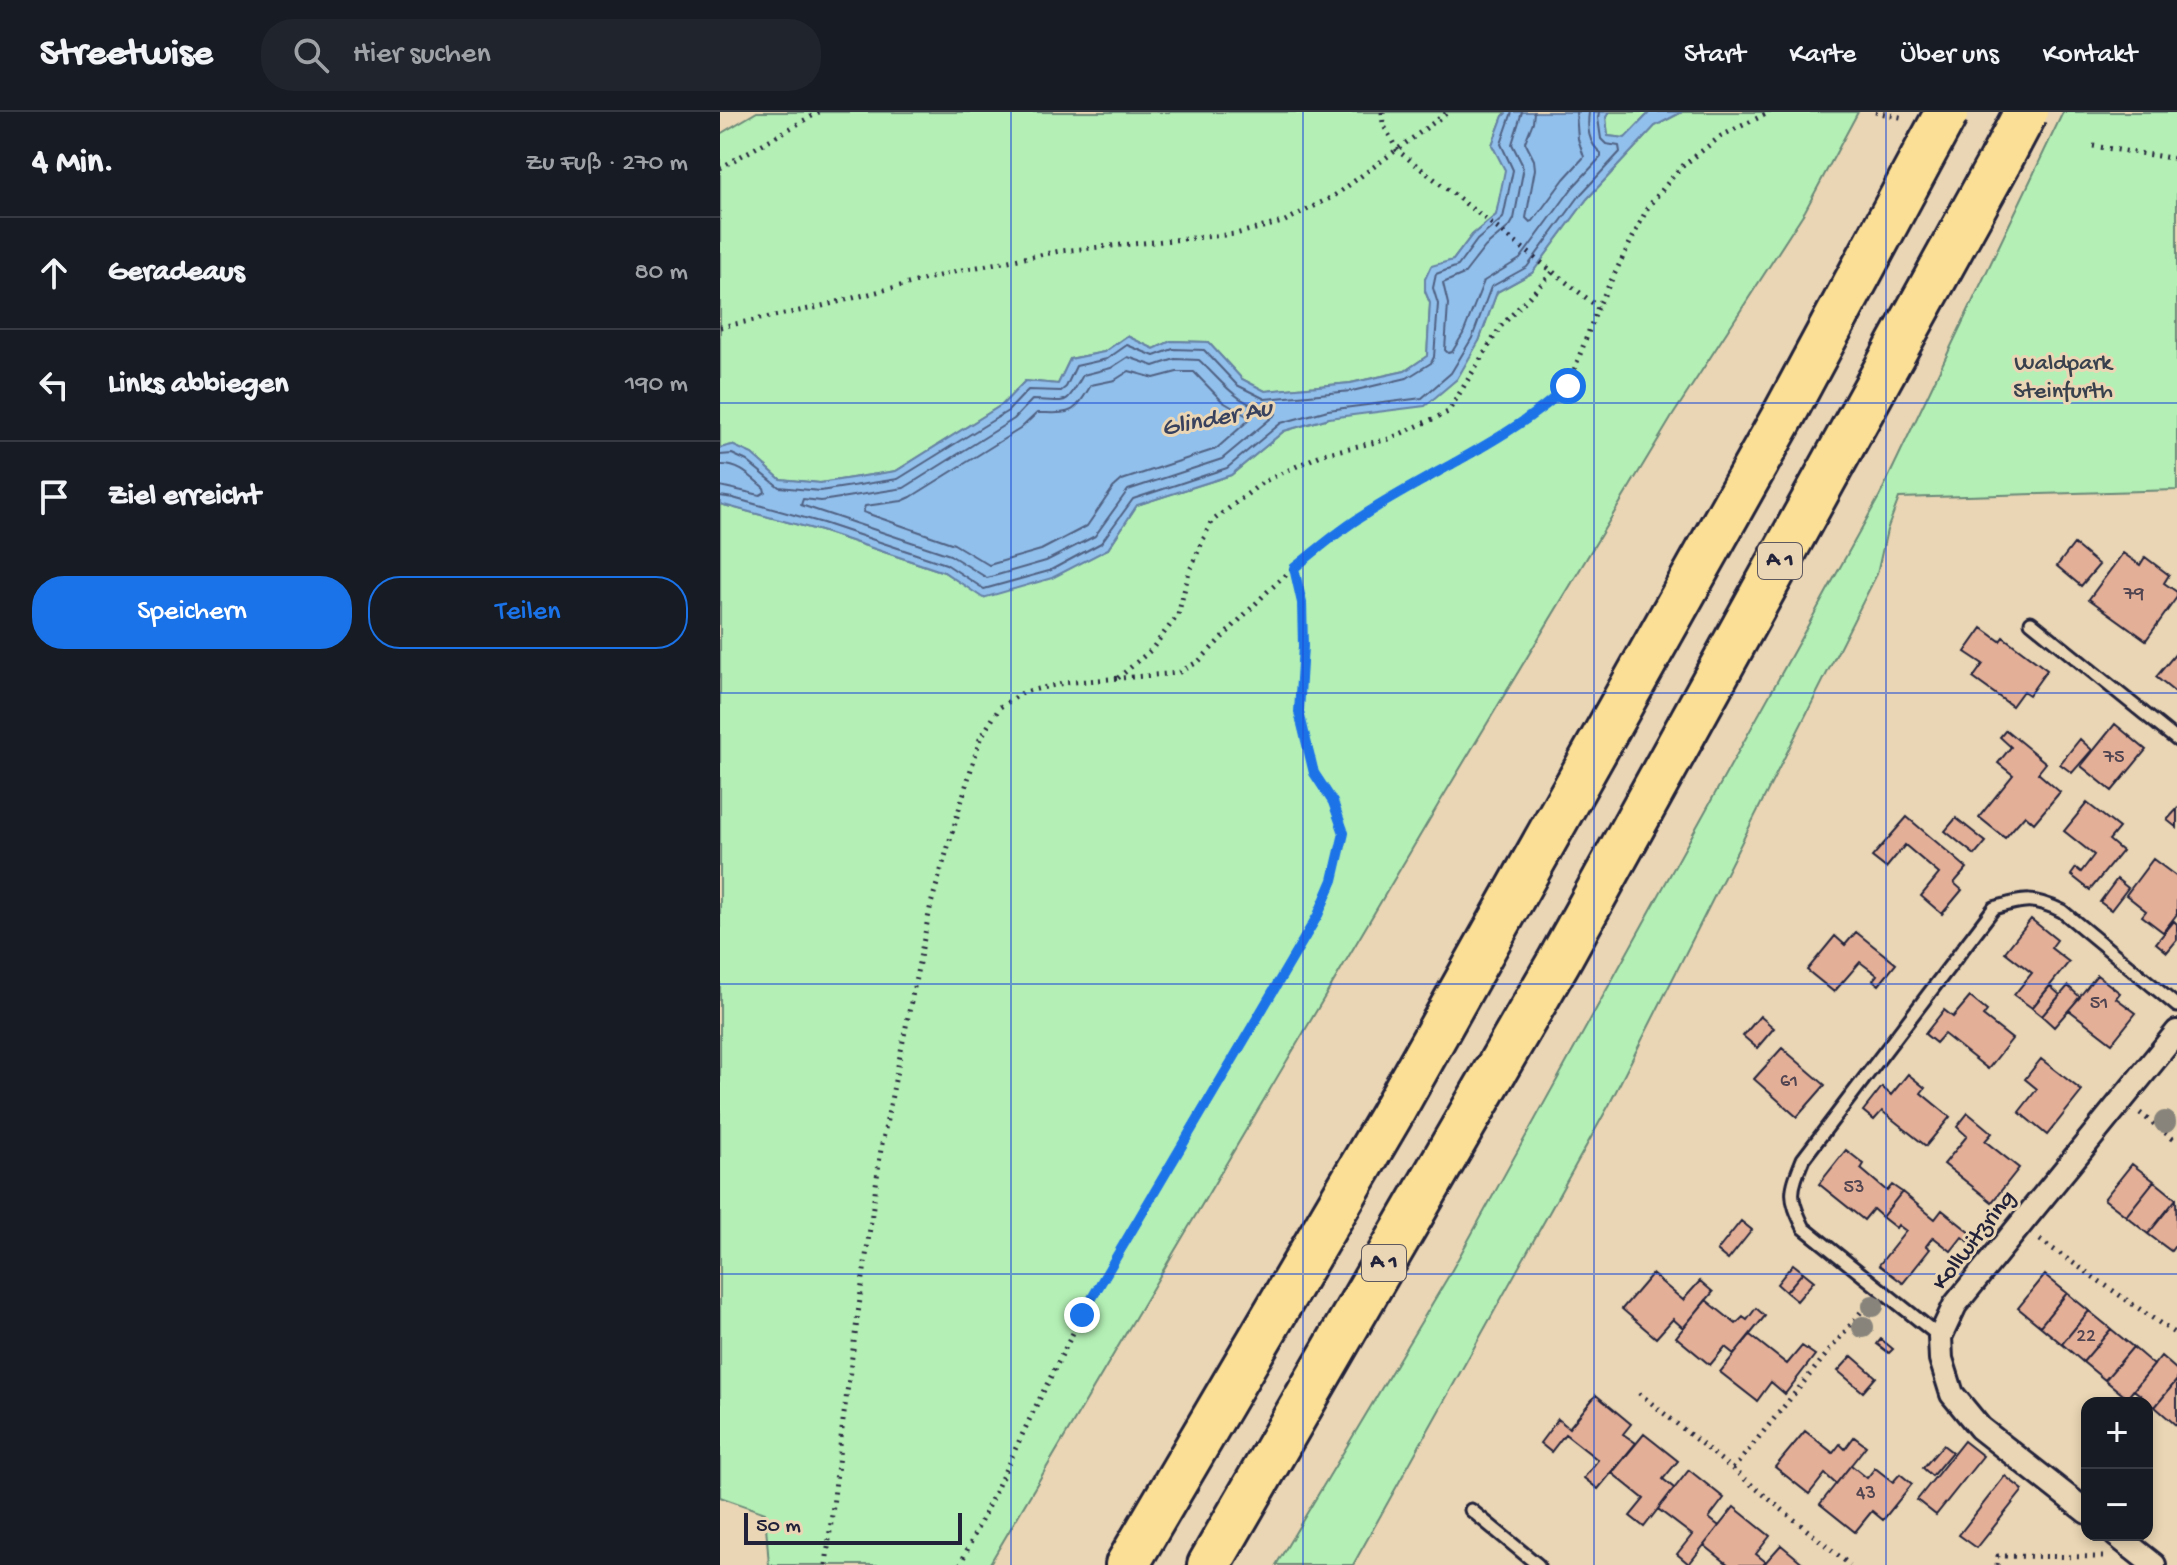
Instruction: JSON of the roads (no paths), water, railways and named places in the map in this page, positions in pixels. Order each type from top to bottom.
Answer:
[{"type":"highway","name":"A 1","points":[[1209,1565],[1559,961],[2026,112]]},
{"type":"highway","points":[[1127,1565],[1390,1117],[1785,413],[1928,125]]},
{"type":"street","name":"Kollwitzring","points":[[1940,1337],[1955,1305],[2177,1032]]},
{"type":"street","points":[[1940,1337],[1941,1359],[1952,1394],[1980,1428],[2081,1507]]},
{"type":"street","points":[[2124,1541],[2149,1561]]},
{"type":"lane","points":[[2031,622],[2177,740]]},
{"type":"lane","points":[[1940,1337],[1804,1228],[1793,1205],[1792,1185],[1803,1159],[1994,908],[2020,900],[2042,902],[2062,911],[2177,1006]]},
{"type":"lane","points":[[1471,1510],[1538,1565]]},
{"type":"water","name":"Glinder Au","points":[[1507,112],[1609,112],[1606,117],[1608,136],[1625,138],[1650,112],[1682,112],[1655,126],[1587,199],[1532,273],[1497,292],[1479,341],[1457,379],[1425,406],[1329,418],[1284,431],[1231,475],[1137,505],[1108,549],[1052,578],[983,598],[944,572],[821,531],[720,504],[720,448],[732,445],[752,454],[780,479],[820,483],[896,471],[1003,404],[1025,381],[1058,384],[1070,359],[1104,352],[1127,336],[1154,349],[1171,341],[1208,342],[1242,379],[1265,391],[1351,383],[1405,371],[1427,356],[1430,303],[1425,291],[1425,279],[1431,266],[1453,260],[1472,235],[1496,215],[1505,170],[1492,145]]},
{"type":"park label","name":"Waldpark Steinfurth","points":[[2063,378]]}]
